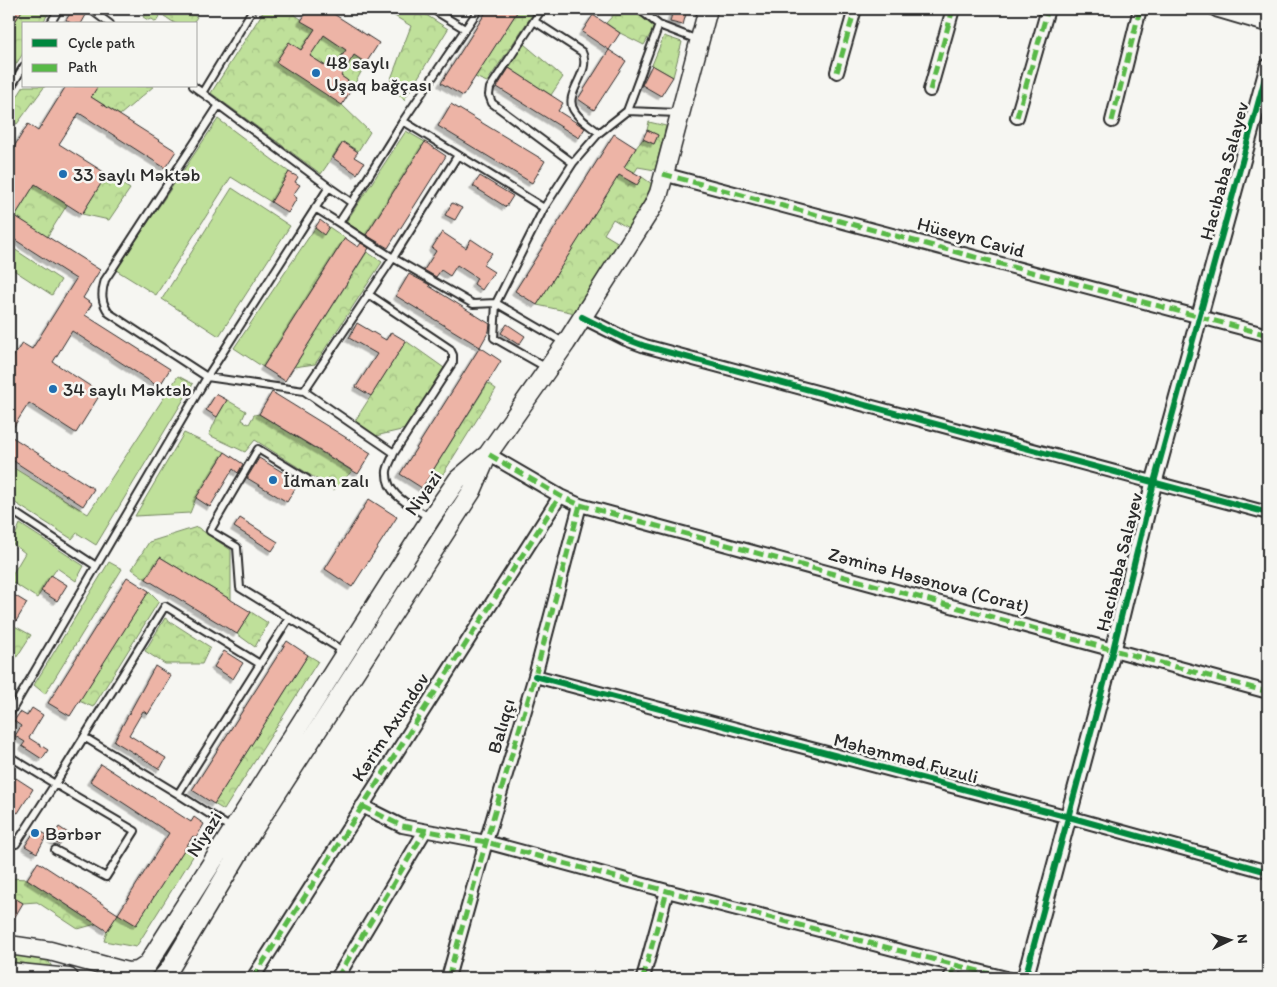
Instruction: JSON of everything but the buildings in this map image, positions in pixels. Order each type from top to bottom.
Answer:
[{"type":"main road","points":[[488,454],[566,343],[649,215],[659,193],[708,9]]},
{"type":"main road","name":"Niyazi","points":[[9,944],[50,951],[119,970],[144,973],[232,828],[431,518],[458,479],[488,454]]},
{"type":"main road","name":"Niyazi","points":[[162,978],[169,970],[248,838],[472,490],[488,454]]},
{"type":"main road","points":[[9,972],[69,978]]},
{"type":"street","points":[[838,72],[855,9]]},
{"type":"street","points":[[930,90],[953,9]]},
{"type":"street","points":[[1017,117],[1048,9]]},
{"type":"street","points":[[1112,120],[1140,9]]},
{"type":"street","points":[[1217,9],[1268,24]]},
{"type":"street","name":"Hacıbaba Salayev","points":[[1025,978],[1113,650],[1154,482],[1268,66]]},
{"type":"street","name":"Hüseyn Cavid","points":[[663,174],[1268,335]]},
{"type":"street","points":[[582,317],[626,339],[645,346],[1268,513]]},
{"type":"street","points":[[488,454],[560,496],[580,505]]},
{"type":"street","name":"Kərim Axundov","points":[[253,978],[560,496]]},
{"type":"street","name":"Zəminə Həsənova (Corat)","points":[[580,505],[1268,692]]},
{"type":"street","name":"Balıqçı","points":[[448,978],[535,676],[580,505]]},
{"type":"street","name":"Məhəmməd Fuzuli","points":[[535,676],[1069,816],[1268,872]]},
{"type":"street","points":[[362,806],[402,826],[486,842],[667,891],[1006,978]]},
{"type":"street","points":[[337,978],[425,831]]},
{"type":"street","points":[[643,978],[667,891]]},
{"type":"street","points":[[950,978],[956,965]]},
{"type":"lane","points":[[51,22],[60,9]]},
{"type":"lane","points":[[90,9],[107,22]]},
{"type":"lane","points":[[202,93],[253,9]]},
{"type":"lane","points":[[432,9],[465,29]]},
{"type":"lane","points":[[339,223],[403,121],[479,9]]},
{"type":"lane","points":[[542,9],[490,88],[489,96],[492,103],[573,163]]},
{"type":"lane","points":[[639,9],[659,25],[700,40]]},
{"type":"lane","points":[[534,21],[582,52],[585,59],[584,67],[572,95],[571,103],[574,111],[599,133]]},
{"type":"lane","points":[[548,368],[494,338],[496,303],[544,208],[573,163],[599,133],[627,111],[659,25]]},
{"type":"lane","points":[[10,85],[22,69]]},
{"type":"lane","points":[[196,88],[352,203]]},
{"type":"lane","points":[[219,105],[105,280],[101,294],[105,308],[109,314],[207,377],[304,391],[394,453]]},
{"type":"lane","points":[[627,111],[680,113]]},
{"type":"lane","points":[[403,121],[544,208]]},
{"type":"lane","points":[[304,391],[393,258],[458,155]]},
{"type":"lane","points":[[9,715],[207,377],[328,187]]},
{"type":"lane","points":[[315,208],[393,258],[473,304],[496,303],[566,343]]},
{"type":"lane","points":[[368,294],[450,349],[454,355],[453,362],[394,453],[387,471],[388,484],[394,494],[431,518]]},
{"type":"lane","points":[[307,479],[258,449],[210,530],[236,547],[240,588],[361,661]]},
{"type":"lane","points":[[9,509],[96,566]]},
{"type":"lane","points":[[9,844],[16,844],[165,606],[260,664]]},
{"type":"lane","points":[[178,794],[289,618]]},
{"type":"lane","points":[[84,737],[248,838]]},
{"type":"lane","points":[[9,756],[135,831],[106,877],[54,850]]},
{"type":"green space","points":[[23,9],[51,9],[43,22],[22,22],[22,55],[9,75],[9,31]]},
{"type":"green space","points":[[149,9],[185,9],[197,17],[193,22],[173,22],[161,14],[156,22],[143,17]]},
{"type":"green space","points":[[265,9],[287,9],[315,29],[301,50],[289,42],[342,105],[370,132],[358,151],[343,142],[321,174],[211,93]]},
{"type":"green space","points":[[383,9],[417,9],[448,29],[404,100],[389,84],[411,26]]},
{"type":"green space","points":[[519,9],[536,9],[487,82],[475,77]]},
{"type":"green space","points":[[619,9],[630,9],[655,26],[644,45],[620,33],[606,23]]},
{"type":"green space","points":[[324,35],[346,50],[332,70],[310,56]]},
{"type":"green space","points":[[664,36],[682,42],[673,77],[652,65]]},
{"type":"green space","points":[[524,44],[563,77],[551,95],[506,66]]},
{"type":"green space","points":[[354,55],[366,63],[354,85],[341,76]]},
{"type":"green space","points":[[23,88],[44,88],[17,124],[9,121],[9,110]]},
{"type":"green space","points":[[97,88],[152,88],[120,115],[91,97]]},
{"type":"green space","points":[[218,119],[289,172],[271,202],[231,177],[156,295],[116,270]]},
{"type":"green space","points":[[649,122],[666,126],[655,170],[638,167],[629,181],[637,185],[642,177],[652,184],[644,204],[628,228],[613,219],[604,234],[619,243],[575,313],[537,305],[636,148],[643,139],[654,144],[658,135],[647,130]]},
{"type":"green space","points":[[406,131],[425,142],[366,235],[346,222]]},
{"type":"green space","points":[[107,174],[130,189],[109,220],[82,214]]},
{"type":"green space","points":[[35,184],[67,205],[47,237],[15,216]]},
{"type":"green space","points":[[232,188],[290,226],[219,336],[162,299]]},
{"type":"green space","points":[[329,227],[345,238],[263,367],[234,348],[315,228],[324,234]]},
{"type":"green space","points":[[11,247],[61,280],[52,295],[9,267],[9,250]]},
{"type":"green space","points":[[367,252],[382,262],[315,364],[294,367]]},
{"type":"green space","points":[[406,341],[447,370],[410,428],[371,437],[353,424]]},
{"type":"green space","points":[[178,376],[193,384],[96,545],[77,533],[72,539],[9,499],[9,465],[88,514]]},
{"type":"green space","points":[[488,383],[496,389],[431,493],[422,488]]},
{"type":"green space","points":[[227,400],[246,411],[242,420],[249,424],[254,415],[259,414],[352,471],[334,490],[255,440],[245,452],[209,435]]},
{"type":"green space","points":[[184,433],[225,452],[196,498],[190,513],[135,516]]},
{"type":"green space","points":[[462,483],[467,486],[369,641],[362,637]]},
{"type":"green space","points":[[20,524],[84,566],[76,581],[57,568],[37,598],[9,580],[25,553],[12,543]]},
{"type":"green space","points":[[197,527],[231,550],[231,600],[160,557],[146,579],[132,569],[149,542]]},
{"type":"green space","points":[[109,562],[122,569],[45,694],[34,685]]},
{"type":"green space","points":[[149,591],[159,601],[93,707],[79,701]]},
{"type":"green space","points":[[251,612],[268,623],[255,647],[237,634]]},
{"type":"green space","points":[[165,618],[210,647],[202,664],[165,664],[145,651]]},
{"type":"green space","points":[[9,623],[31,635],[9,669]]},
{"type":"green space","points":[[308,655],[318,661],[224,810],[214,804]]},
{"type":"green space","points":[[229,844],[235,848],[160,967],[152,968]]},
{"type":"green space","points":[[187,845],[197,850],[136,947],[104,941],[107,931],[118,913],[136,925]]},
{"type":"green space","points":[[9,878],[27,879],[96,924],[78,929],[37,902],[23,903],[9,895]]},
{"type":"green space","points":[[9,954],[47,959],[52,967],[9,962]]},
{"type":"marked path","points":[[837,72],[855,9]]},
{"type":"marked path","points":[[930,90],[953,9]]},
{"type":"marked path","points":[[1017,117],[1048,9]]},
{"type":"marked path","points":[[1112,121],[1140,9]]},
{"type":"marked path","points":[[663,174],[1268,335]]},
{"type":"marked path","points":[[448,978],[535,676],[580,505],[560,496],[488,454]]},
{"type":"marked path","points":[[253,978],[560,496]]},
{"type":"marked path","points":[[580,505],[1268,692]]},
{"type":"marked path","points":[[362,806],[402,826],[486,842],[667,891],[1006,978]]},
{"type":"marked path","points":[[337,978],[425,831]]},
{"type":"marked path","points":[[643,978],[667,891]]},
{"type":"marked path","points":[[950,978],[956,965]]},
{"type":"cycle path","points":[[1025,978],[1113,650],[1154,482],[1268,67]]},
{"type":"cycle path","points":[[582,317],[626,339],[645,346],[1268,513]]},
{"type":"cycle path","points":[[535,676],[1069,817],[1268,872]]},
{"type":"place","name":"48 saylı Uşaq bağçası","points":[[316,73]]},
{"type":"place","name":"33 saylı Məktəb","points":[[63,174]]},
{"type":"place","name":"34 saylı Məktəb","points":[[53,389]]},
{"type":"place","name":"İdman zalı","points":[[273,480]]},
{"type":"place","name":"Bərbər","points":[[35,833]]}]
